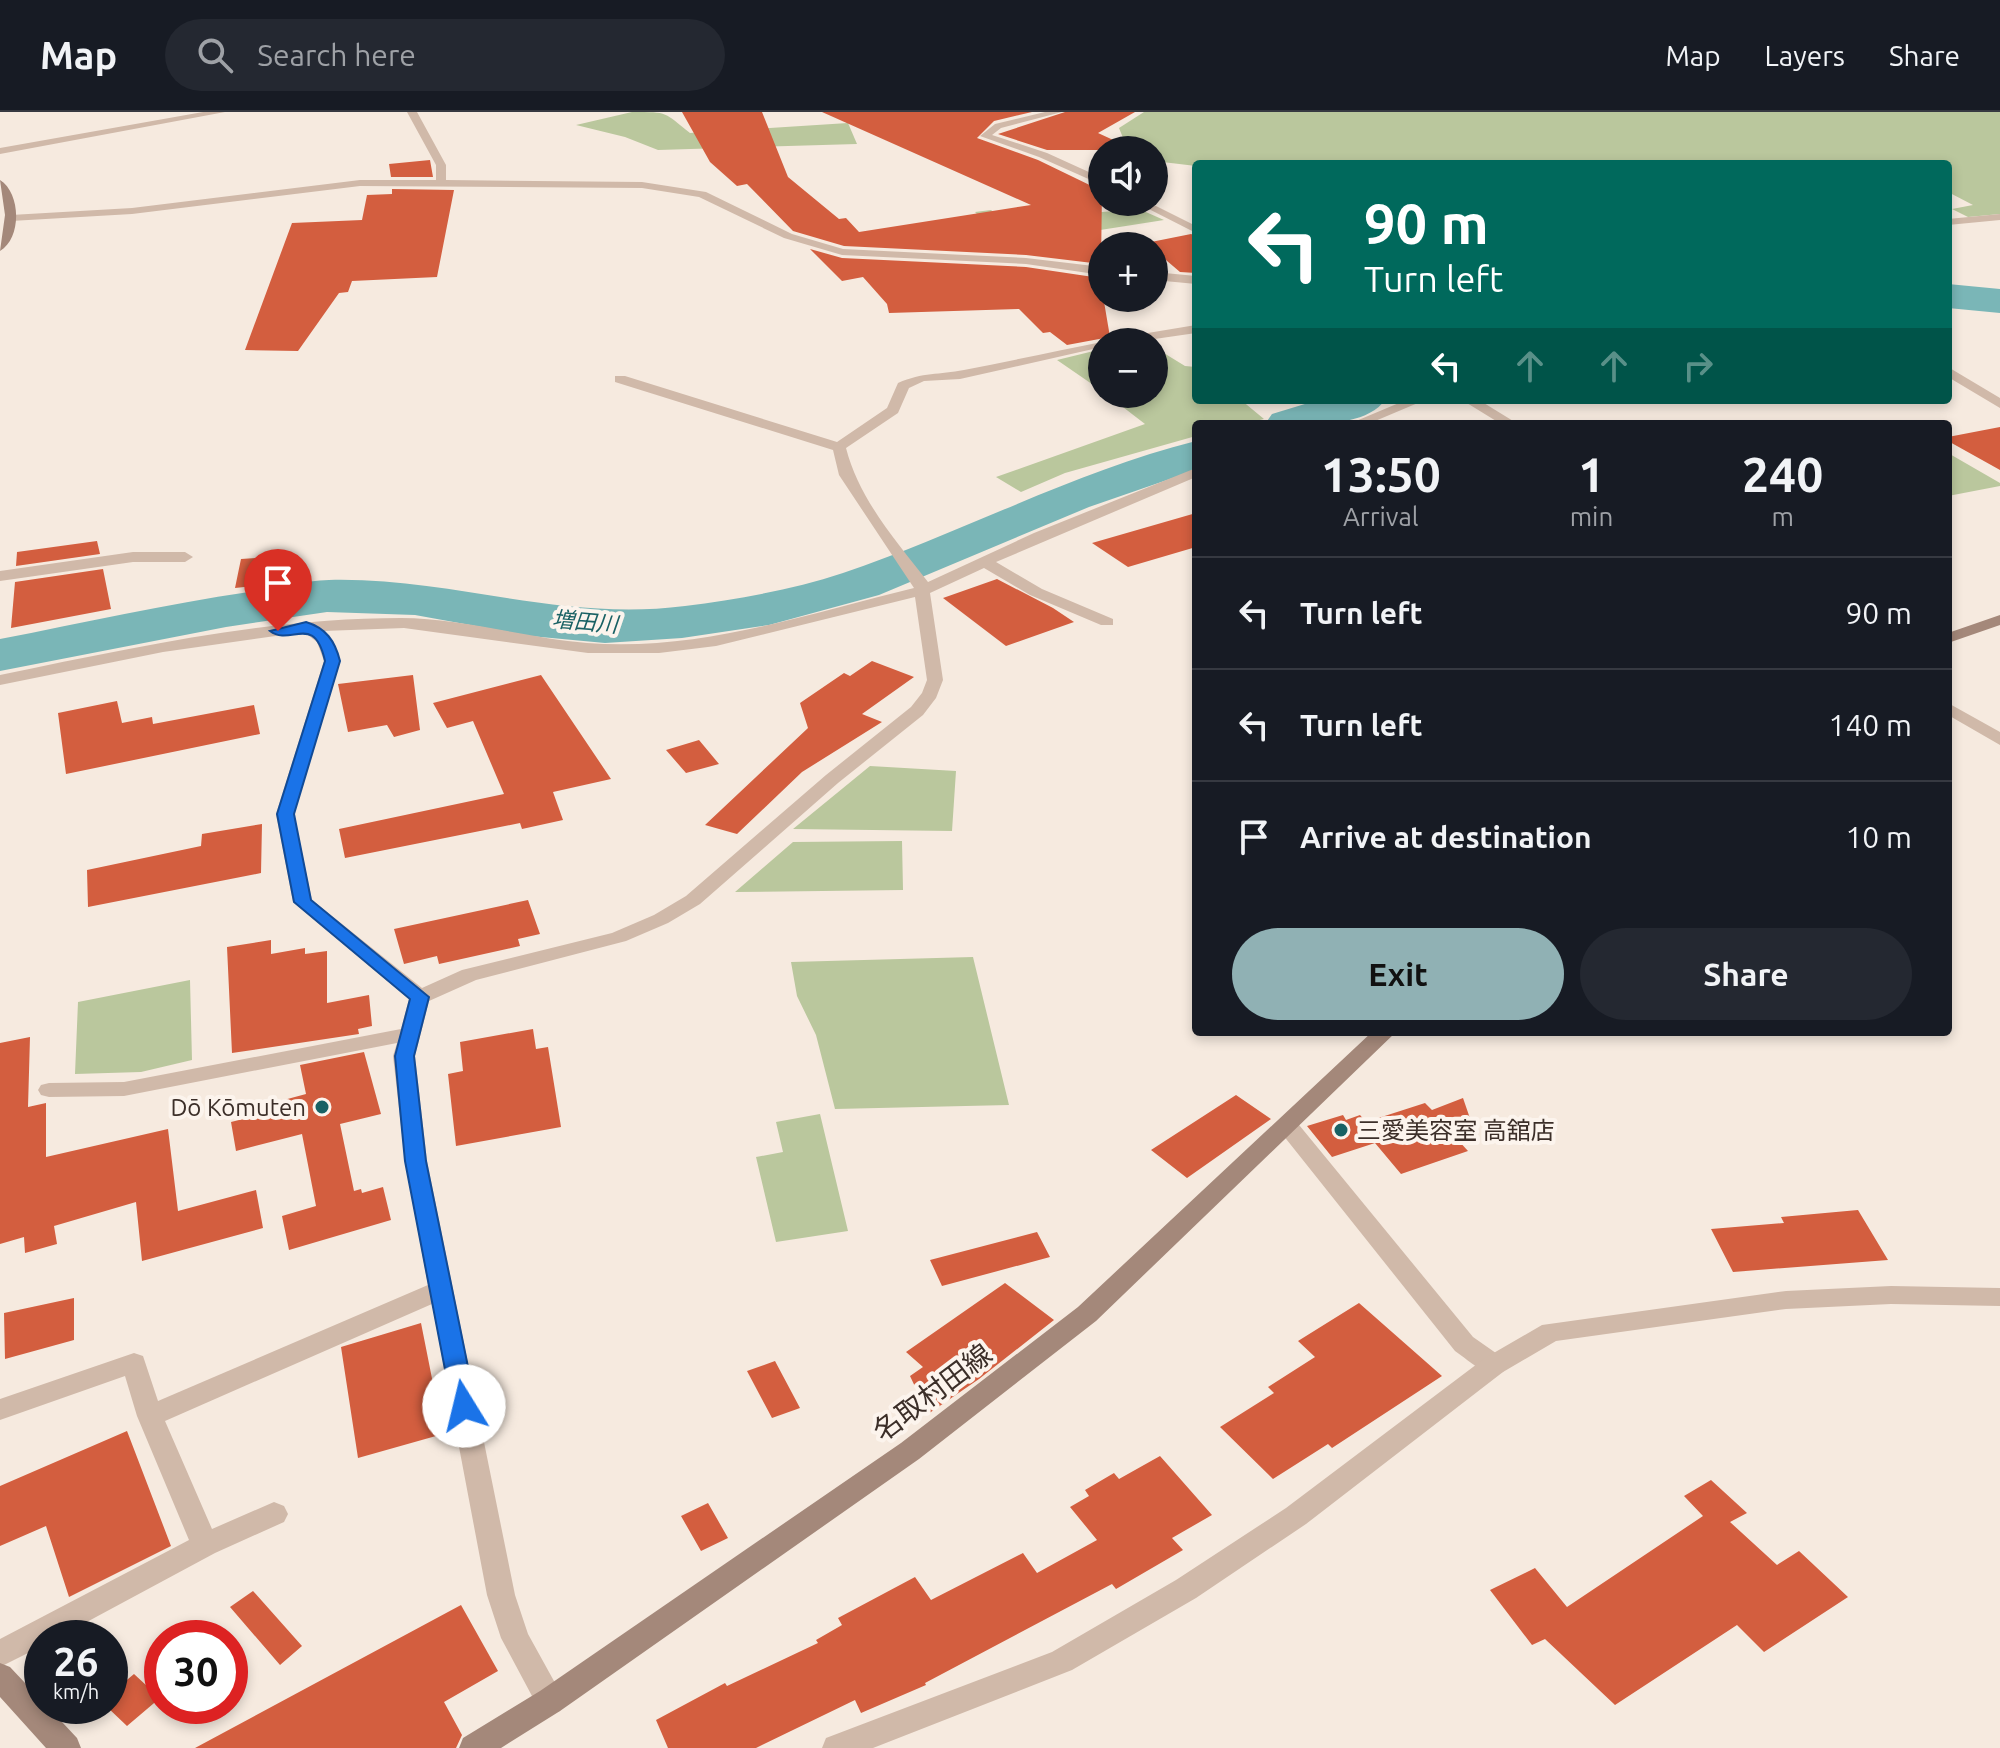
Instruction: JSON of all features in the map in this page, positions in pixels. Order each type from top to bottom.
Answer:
[{"type":"main road","points":[[0,183],[12,205],[11,218],[0,248]]},
{"type":"main road","points":[[1952,637],[2000,620]]},
{"type":"main road","name":"名取村田線","points":[[474,1748],[550,1701],[910,1451],[1087,1314],[1381,1036]]},
{"type":"main road","points":[[0,1676],[66,1748]]},
{"type":"street","points":[[0,151],[220,112]]},
{"type":"street","points":[[412,112],[441,165],[441,182]]},
{"type":"street","points":[[1057,112],[998,126],[985,136],[1043,155],[1088,176]]},
{"type":"street","points":[[11,218],[132,211],[301,188],[441,182],[679,189],[731,207],[800,241],[842,252],[1026,261],[1088,269]]},
{"type":"street","points":[[1168,216],[1192,228]]},
{"type":"street","points":[[1952,222],[2000,217]]},
{"type":"street","points":[[1168,277],[1192,280]]},
{"type":"street","points":[[1168,333],[1192,330]]},
{"type":"street","points":[[839,447],[893,410],[903,386],[922,377],[960,375],[1088,346]]},
{"type":"street","points":[[1952,374],[2000,404]]},
{"type":"street","points":[[620,379],[839,447]]},
{"type":"street","points":[[1366,420],[1408,404]]},
{"type":"street","points":[[1476,404],[1504,420]]},
{"type":"street","points":[[550,1701],[515,1638],[501,1595],[416,1161],[404,1056],[409,1034],[420,997],[469,975],[619,937],[661,919],[693,900],[832,779],[917,711],[930,694],[935,680],[921,588],[846,475],[839,447]]},
{"type":"street","points":[[0,680],[163,647],[306,627],[404,623],[546,644],[659,648],[752,634],[921,588],[1192,474]]},
{"type":"street","points":[[0,576],[133,557],[185,557]]},
{"type":"street","points":[[984,561],[1036,592],[1107,622]]},
{"type":"street","points":[[306,627],[318,632],[329,645],[332,661],[285,814],[303,902],[420,997]]},
{"type":"street","points":[[1952,710],[2000,740]]},
{"type":"street","points":[[49,1090],[124,1089],[409,1034]]},
{"type":"street","points":[[1287,1125],[1464,1344],[1494,1365]]},
{"type":"street","points":[[150,1416],[443,1289]]},
{"type":"street","points":[[837,1748],[1062,1661],[1186,1589],[1296,1516],[1494,1365],[1551,1332],[1786,1300],[1891,1295],[2000,1297]]},
{"type":"street","points":[[0,1410],[134,1363],[150,1416],[205,1545]]},
{"type":"street","points":[[0,1654],[205,1545],[274,1514]]},
{"type":"green space","points":[[632,112],[665,115],[690,133],[848,123],[857,144],[658,150],[625,137],[576,125]]},
{"type":"green space","points":[[1144,112],[2000,112],[2000,214],[1968,217],[1952,209],[1973,205],[1952,194],[1952,160],[1192,160],[1192,166],[1168,163],[1168,136],[1122,136],[1119,128]]},
{"type":"green space","points":[[991,210],[1003,220],[1088,213],[1088,216],[1155,216],[1164,220],[1043,239],[982,219],[975,212]]},
{"type":"green space","points":[[1088,352],[1088,381],[1057,360]]},
{"type":"green space","points":[[1168,356],[1192,367],[1192,404],[1246,404],[1264,419],[1192,420],[1192,437],[1065,473],[1021,492],[996,477],[1145,424],[1124,408],[1168,408]]},
{"type":"green space","points":[[1952,455],[2000,483],[2000,486],[1952,495]]},
{"type":"green space","points":[[870,766],[956,771],[952,831],[793,829]]},
{"type":"green space","points":[[902,841],[903,890],[735,892],[793,842]]},
{"type":"green space","points":[[973,957],[1009,1105],[835,1109],[816,1035],[797,996],[791,962]]},
{"type":"green space","points":[[190,980],[192,1060],[141,1072],[75,1074],[78,1002]]},
{"type":"green space","points":[[820,1114],[848,1231],[776,1242],[756,1157],[783,1152],[776,1122]]},
{"type":"building","points":[[682,112],[762,112],[788,177],[839,219],[846,218],[859,232],[1031,205],[822,112],[1032,112],[994,121],[977,138],[1038,160],[1088,184],[1088,216],[1102,216],[1101,232],[1088,232],[1088,262],[1026,255],[844,246],[793,231],[747,184],[737,186],[710,162]]},
{"type":"building","points":[[1065,112],[1135,112],[1098,133],[1105,136],[1088,136],[1088,150],[1047,150],[998,134]]},
{"type":"building","points":[[430,160],[433,177],[391,177],[389,164]]},
{"type":"building","points":[[392,189],[454,190],[437,277],[352,281],[348,292],[339,293],[298,351],[245,350],[292,223],[362,220],[367,195],[392,194]]},
{"type":"building","points":[[1191,234],[1192,273],[1180,272],[1168,262],[1168,239]]},
{"type":"building","points":[[810,249],[842,258],[1026,267],[1088,276],[1088,312],[1106,312],[1108,328],[1088,328],[1088,341],[1067,345],[1050,332],[1043,333],[1019,309],[889,313],[887,304],[863,277],[842,281]]},
{"type":"building","points":[[2000,427],[2000,470],[1952,443],[1952,436]]},
{"type":"building","points":[[1192,514],[1192,548],[1128,567],[1092,543]]},
{"type":"building","points":[[97,541],[100,554],[16,566],[17,552]]},
{"type":"building","points":[[270,557],[264,585],[235,588],[241,559]]},
{"type":"building","points":[[103,569],[111,609],[11,628],[15,582]]},
{"type":"building","points":[[997,579],[1074,622],[1006,646],[943,598]]},
{"type":"building","points":[[872,661],[914,677],[862,714],[882,722],[802,772],[737,834],[705,825],[808,728],[800,703],[844,673],[850,676]]},
{"type":"building","points":[[413,675],[420,730],[394,737],[387,725],[348,732],[338,684]]},
{"type":"building","points":[[541,675],[611,779],[553,792],[563,820],[522,829],[520,823],[345,858],[339,829],[504,794],[473,721],[447,728],[433,703]]},
{"type":"building","points":[[117,701],[122,723],[152,717],[153,724],[254,705],[260,734],[66,774],[58,713]]},
{"type":"building","points":[[699,740],[719,764],[686,773],[666,750]]},
{"type":"building","points":[[262,824],[261,873],[88,907],[87,870],[201,846],[202,834]]},
{"type":"building","points":[[528,900],[540,934],[518,939],[520,946],[439,964],[437,956],[404,964],[394,929]]},
{"type":"building","points":[[271,940],[271,954],[305,948],[305,954],[327,951],[327,1003],[369,995],[372,1026],[358,1029],[359,1034],[232,1053],[227,947]]},
{"type":"building","points":[[533,1029],[536,1049],[548,1047],[561,1127],[456,1146],[448,1074],[463,1071],[460,1042]]},
{"type":"building","points":[[30,1037],[28,1107],[46,1103],[46,1157],[168,1129],[178,1211],[256,1190],[263,1228],[142,1261],[136,1202],[54,1226],[57,1244],[25,1253],[24,1237],[0,1244],[0,1043]]},
{"type":"building","points":[[364,1052],[381,1114],[340,1124],[354,1191],[361,1189],[362,1193],[383,1187],[391,1220],[289,1250],[282,1216],[316,1206],[302,1134],[236,1151],[231,1122],[282,1109],[280,1101],[306,1094],[300,1065]]},
{"type":"building","points":[[1236,1095],[1271,1119],[1187,1178],[1151,1150]]},
{"type":"building","points":[[1463,1098],[1475,1133],[1457,1139],[1468,1151],[1401,1174],[1375,1143],[1332,1157],[1307,1126],[1343,1115],[1346,1120],[1360,1115],[1366,1122],[1425,1103],[1432,1110]]},
{"type":"building","points":[[1858,1210],[1888,1260],[1733,1272],[1711,1229],[1784,1223],[1781,1217]]},
{"type":"building","points":[[1037,1232],[1050,1257],[942,1286],[930,1260]]},
{"type":"building","points":[[1005,1283],[1054,1320],[979,1379],[928,1414],[910,1376],[923,1367],[906,1352]]},
{"type":"building","points":[[74,1298],[74,1340],[5,1359],[4,1313]]},
{"type":"building","points":[[1359,1303],[1442,1376],[1332,1448],[1328,1444],[1273,1479],[1220,1427],[1274,1393],[1268,1387],[1315,1357],[1298,1341]]},
{"type":"building","points":[[421,1323],[443,1434],[358,1458],[341,1347]]},
{"type":"building","points":[[775,1361],[800,1408],[772,1418],[747,1371]]},
{"type":"building","points":[[127,1431],[171,1546],[69,1597],[46,1526],[0,1546],[0,1486]]},
{"type":"building","points":[[1160,1456],[1212,1515],[1172,1538],[1183,1550],[1116,1589],[1112,1584],[926,1685],[861,1713],[855,1700],[756,1748],[668,1748],[656,1720],[725,1683],[727,1686],[818,1643],[816,1640],[842,1625],[838,1618],[915,1577],[931,1600],[1023,1553],[1037,1573],[1097,1540],[1070,1507],[1089,1496],[1085,1490],[1114,1473],[1119,1479]]},
{"type":"building","points":[[1711,1480],[1747,1513],[1730,1522],[1777,1565],[1799,1551],[1848,1597],[1764,1652],[1737,1625],[1615,1705],[1545,1639],[1532,1645],[1490,1590],[1535,1568],[1567,1607],[1703,1516],[1684,1496]]},
{"type":"building","points":[[708,1503],[728,1538],[701,1551],[681,1516]]},
{"type":"building","points":[[253,1591],[302,1646],[280,1665],[248,1628],[248,1620],[241,1620],[230,1607]]},
{"type":"building","points":[[461,1605],[498,1671],[444,1702],[462,1735],[456,1748],[195,1748],[240,1724],[248,1724],[248,1720]]},
{"type":"building","points":[[134,1674],[144,1683],[144,1712],[127,1726],[125,1724],[128,1724],[128,1679]]},
{"type":"waterway","name":"増田川","points":[[1952,296],[2000,301]]},
{"type":"waterway","name":"増田川","points":[[1300,420],[1350,404]]},
{"type":"waterway","name":"増田川","points":[[0,655],[226,611],[327,596],[415,599],[530,620],[605,627],[682,622],[769,609],[861,584],[1072,497],[1192,456]]},
{"type":"place","name":"Dō Kōmuten","points":[[322,1107]]},
{"type":"place","name":"三愛美容室 高舘店","points":[[1341,1130]]},
{"type":"route","points":[[278,631],[306,627],[318,632],[329,645],[332,661],[315,726],[285,814],[303,902],[420,997],[404,1056],[416,1161],[451,1327],[464,1406]]}]
